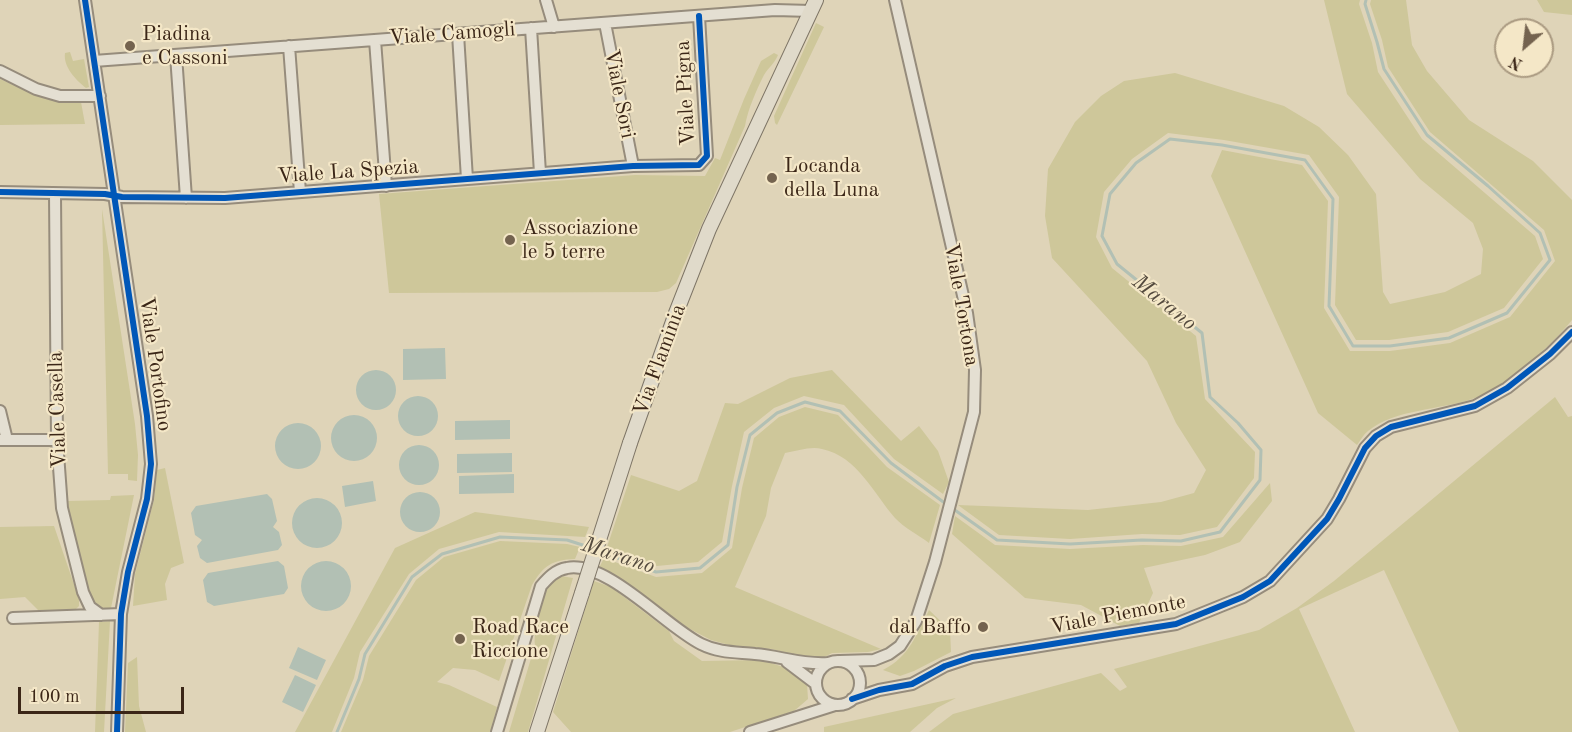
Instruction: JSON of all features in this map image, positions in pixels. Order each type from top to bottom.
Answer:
[{"type":"main road","name":"Via Flaminia","points":[[537,732],[630,443],[676,313],[709,229],[813,5]]},
{"type":"street","name":"Viale Portofino","points":[[85,0],[147,416],[151,464],[147,499],[128,572],[121,615],[117,732]]},
{"type":"street","points":[[546,0],[554,27]]},
{"type":"street","name":"Viale Tortona","points":[[840,662],[874,660],[889,654],[900,646],[916,621],[935,562],[974,412],[975,370],[967,313],[895,0]]},
{"type":"street","name":"Viale Camogli","points":[[94,61],[699,16],[777,5],[813,5]]},
{"type":"street","name":"Viale Pigna","points":[[699,16],[706,156],[699,165]]},
{"type":"street","name":"Viale Sori","points":[[605,23],[633,166]]},
{"type":"street","points":[[531,28],[540,173]]},
{"type":"street","points":[[458,34],[467,180]]},
{"type":"street","points":[[375,40],[386,186]]},
{"type":"street","points":[[289,46],[300,192]]},
{"type":"street","points":[[176,55],[186,198]]},
{"type":"street","points":[[0,71],[36,89],[60,96],[100,96]]},
{"type":"street","name":"Viale La Spezia","points":[[0,192],[225,198],[633,166],[699,165]]},
{"type":"street","name":"Viale Casella","points":[[55,194],[57,440],[62,508],[80,581],[90,608],[101,615]]},
{"type":"street","name":"Viale Piemonte","points":[[852,699],[879,690],[912,684],[945,666],[972,657],[1176,624],[1243,597],[1270,581],[1327,519],[1365,448],[1376,436],[1391,427],[1475,406],[1507,388],[1550,354],[1572,332]]},
{"type":"street","points":[[0,411],[4,440],[57,440]]},
{"type":"street","points":[[497,732],[541,586],[552,574],[567,567],[584,569],[610,579],[701,644],[718,651],[756,654],[810,665],[840,662],[851,666],[859,680],[856,694],[847,703],[806,713],[750,732]]},
{"type":"street","points":[[13,618],[121,615]]},
{"type":"street","points":[[784,660],[816,687],[824,700],[835,705]]},
{"type":"street","name":"Viale Tortona","points":[[859,680],[874,660]]},
{"type":"street","points":[[806,713],[819,672],[828,663]]},
{"type":"street","name":"Viale Piemonte","points":[[859,680],[879,690]]},
{"type":"shaded area","points":[[1324,0],[1360,0],[1359,4],[1372,43],[1378,72],[1422,139],[1535,236],[1543,259],[1504,308],[1448,332],[1389,340],[1356,340],[1335,305],[1339,197],[1309,155],[1168,133],[1132,159],[1104,192],[1096,237],[1112,268],[1196,336],[1205,399],[1255,452],[1254,478],[1217,527],[1180,535],[1142,534],[1070,539],[999,535],[958,505],[1088,510],[1161,502],[1194,493],[1206,470],[1176,423],[1147,361],[1052,258],[1045,216],[1048,169],[1075,122],[1101,96],[1124,81],[1175,73],[1284,106],[1319,127],[1348,155],[1376,194],[1383,292],[1390,304],[1445,292],[1481,274],[1483,249],[1473,223],[1420,179],[1347,94]]},
{"type":"shaded area","points":[[1371,0],[1406,0],[1412,45],[1427,71],[1469,120],[1533,161],[1572,200],[1572,320],[1526,366],[1485,394],[1459,403],[1391,418],[1368,431],[1357,445],[1318,413],[1211,176],[1222,150],[1302,165],[1328,201],[1324,308],[1350,351],[1390,351],[1450,343],[1510,317],[1555,261],[1544,230],[1430,132],[1388,67],[1370,4]]},
{"type":"shaded area","points":[[1537,0],[1572,0],[1572,15],[1544,12]]},
{"type":"shaded area","points":[[816,23],[824,27],[777,125],[774,116]]},
{"type":"shaded area","points":[[70,52],[73,61],[84,59],[89,87],[82,85],[68,68],[65,53]]},
{"type":"shaded area","points":[[774,53],[778,55],[758,87],[745,126],[676,283],[669,289],[657,292],[389,293],[379,194],[635,175],[705,176],[715,158],[720,160],[761,61]]},
{"type":"shaded area","points":[[0,79],[48,98],[81,102],[85,124],[0,125]]},
{"type":"shaded area","points":[[102,209],[135,424],[138,455],[137,481],[128,480],[128,474],[108,474]]},
{"type":"shaded area","points":[[445,348],[446,379],[403,380],[403,349]]},
{"type":"shaded area","points":[[376,370],[384,371],[390,376],[395,382],[395,398],[390,404],[384,409],[376,410],[368,409],[362,404],[357,398],[356,390],[357,382],[362,376],[368,371]]},
{"type":"shaded area","points":[[832,370],[901,441],[919,426],[938,451],[949,482],[943,494],[894,459],[844,405],[804,396],[774,408],[744,432],[722,542],[698,562],[657,566],[607,547],[631,475],[679,491],[697,481],[725,403],[738,404],[790,378]]},
{"type":"shaded area","points":[[418,396],[426,397],[432,402],[437,408],[437,424],[432,430],[426,435],[418,436],[410,435],[404,430],[399,424],[398,416],[399,408],[404,402],[410,397]]},
{"type":"shaded area","points":[[1555,397],[1568,417],[1572,416],[1572,732],[1459,732],[1384,570],[1299,609],[1355,732],[929,732],[953,714],[1101,673],[1120,691],[1127,687],[1114,669],[1259,630],[1297,608],[1334,581]]},
{"type":"shaded area","points":[[805,407],[838,415],[887,467],[940,505],[929,543],[895,518],[864,477],[845,459],[818,448],[785,453],[771,488],[766,516],[735,587],[881,649],[868,652],[832,653],[817,661],[772,649],[733,646],[711,640],[688,628],[620,578],[599,568],[604,558],[656,577],[702,573],[732,548],[742,488],[754,438],[779,417]]},
{"type":"shaded area","points":[[354,415],[370,422],[377,438],[370,454],[354,461],[338,454],[331,438],[338,422]]},
{"type":"shaded area","points":[[510,420],[510,439],[455,440],[455,421]]},
{"type":"shaded area","points":[[298,423],[314,430],[321,446],[314,462],[298,469],[282,462],[275,446],[282,430]]},
{"type":"shaded area","points":[[419,445],[427,446],[433,451],[438,457],[438,473],[433,479],[427,484],[419,485],[411,484],[405,479],[400,473],[399,465],[400,457],[405,451],[411,446]]},
{"type":"shaded area","points":[[512,453],[512,472],[457,473],[457,454]]},
{"type":"shaded area","points":[[165,468],[184,563],[171,568],[165,584],[167,600],[133,606],[135,574],[154,500],[157,470]]},
{"type":"shaded area","points":[[514,474],[514,493],[459,494],[459,476]]},
{"type":"shaded area","points":[[373,481],[376,501],[345,507],[342,486]]},
{"type":"shaded area","points":[[1270,483],[1272,501],[1240,542],[1205,555],[1144,568],[1153,593],[1139,623],[1120,626],[1081,605],[1025,598],[952,534],[955,516],[995,545],[1070,549],[1143,545],[1181,546],[1223,537]]},
{"type":"shaded area","points":[[420,492],[428,493],[434,498],[439,504],[439,520],[434,526],[428,531],[420,532],[412,531],[406,526],[401,520],[400,512],[401,504],[406,498],[412,493]]},
{"type":"shaded area","points":[[267,494],[272,499],[277,521],[273,527],[279,532],[282,545],[278,550],[207,563],[200,558],[197,546],[202,540],[195,535],[191,513],[196,506]]},
{"type":"shaded area","points":[[134,495],[111,608],[104,609],[94,604],[84,580],[74,540],[68,501],[110,500],[111,496]]},
{"type":"shaded area","points":[[312,498],[322,498],[335,505],[342,518],[342,528],[335,541],[322,548],[312,548],[303,544],[296,537],[292,528],[292,518],[296,509],[303,502]]},
{"type":"shaded area","points":[[475,512],[589,527],[585,537],[499,532],[439,549],[409,574],[360,652],[354,678],[332,732],[295,732],[395,548]]},
{"type":"shaded area","points":[[54,526],[79,599],[79,606],[75,610],[41,613],[25,597],[0,599],[0,527]]},
{"type":"shaded area","points":[[500,541],[567,544],[580,547],[575,559],[549,565],[532,585],[499,681],[475,670],[453,668],[437,682],[449,685],[497,707],[490,732],[341,732],[363,680],[369,656],[416,580],[444,557]]},
{"type":"shaded area","points":[[278,561],[284,566],[288,588],[284,594],[214,606],[207,602],[203,580],[208,573]]},
{"type":"shaded area","points":[[321,561],[331,561],[344,568],[351,581],[351,591],[344,604],[331,611],[321,611],[312,607],[305,600],[301,591],[301,581],[305,572],[312,565]]},
{"type":"shaded area","points":[[561,576],[573,578],[528,732],[509,732],[535,645],[535,630],[542,602],[548,586]]},
{"type":"shaded area","points":[[594,581],[611,587],[669,631],[674,641],[702,661],[762,660],[786,668],[807,684],[808,699],[794,711],[730,732],[571,732],[553,712]]},
{"type":"shaded area","points":[[929,610],[950,630],[951,652],[900,676],[883,670],[906,651]]},
{"type":"shaded area","points":[[110,621],[104,732],[95,732],[99,622]]},
{"type":"shaded area","points":[[298,647],[326,660],[317,680],[289,668]]},
{"type":"shaded area","points":[[137,657],[139,706],[146,732],[125,732],[128,663]]},
{"type":"shaded area","points":[[295,675],[316,685],[303,712],[282,702]]},
{"type":"shaded area","points":[[956,698],[937,708],[910,732],[824,732],[824,727]]},
{"type":"waterway","name":"Marano","points":[[952,508],[997,540],[1070,544],[1142,540],[1181,541],[1220,532],[1260,480],[1261,450],[1238,423],[1210,397],[1202,333],[1117,264],[1102,236],[1110,194],[1136,163],[1170,139],[1222,145],[1305,160],[1333,199],[1329,306],[1353,346],[1390,346],[1449,338],[1507,313],[1550,260],[1540,233],[1427,135],[1384,69],[1365,4],[1366,0]]},
{"type":"waterway","name":"Marano","points":[[601,552],[656,572],[700,568],[728,545],[737,487],[750,435],[777,413],[805,402],[840,411],[891,463],[946,504]]},
{"type":"waterway","name":"Marano","points":[[337,732],[359,679],[365,654],[412,577],[442,554],[500,537],[567,540],[592,548]]},
{"type":"cycle path","points":[[85,0],[147,416],[151,464],[147,499],[128,572],[121,614],[117,732]]},
{"type":"cycle path","points":[[0,192],[225,198],[633,166],[699,165],[707,156],[699,16]]},
{"type":"cycle path","points":[[852,699],[879,690],[912,684],[945,666],[972,657],[1176,624],[1243,597],[1270,581],[1327,519],[1365,448],[1376,436],[1391,427],[1475,406],[1507,388],[1550,354],[1572,332]]},
{"type":"place","name":"Piadina e Cassoni","points":[[130,46]]},
{"type":"place","name":"Locanda della Luna","points":[[772,178]]},
{"type":"place","name":"Associazione le 5 terre","points":[[510,240]]},
{"type":"place","name":"dal Baffo","points":[[983,627]]},
{"type":"place","name":"Road Race Riccione","points":[[460,639]]}]
